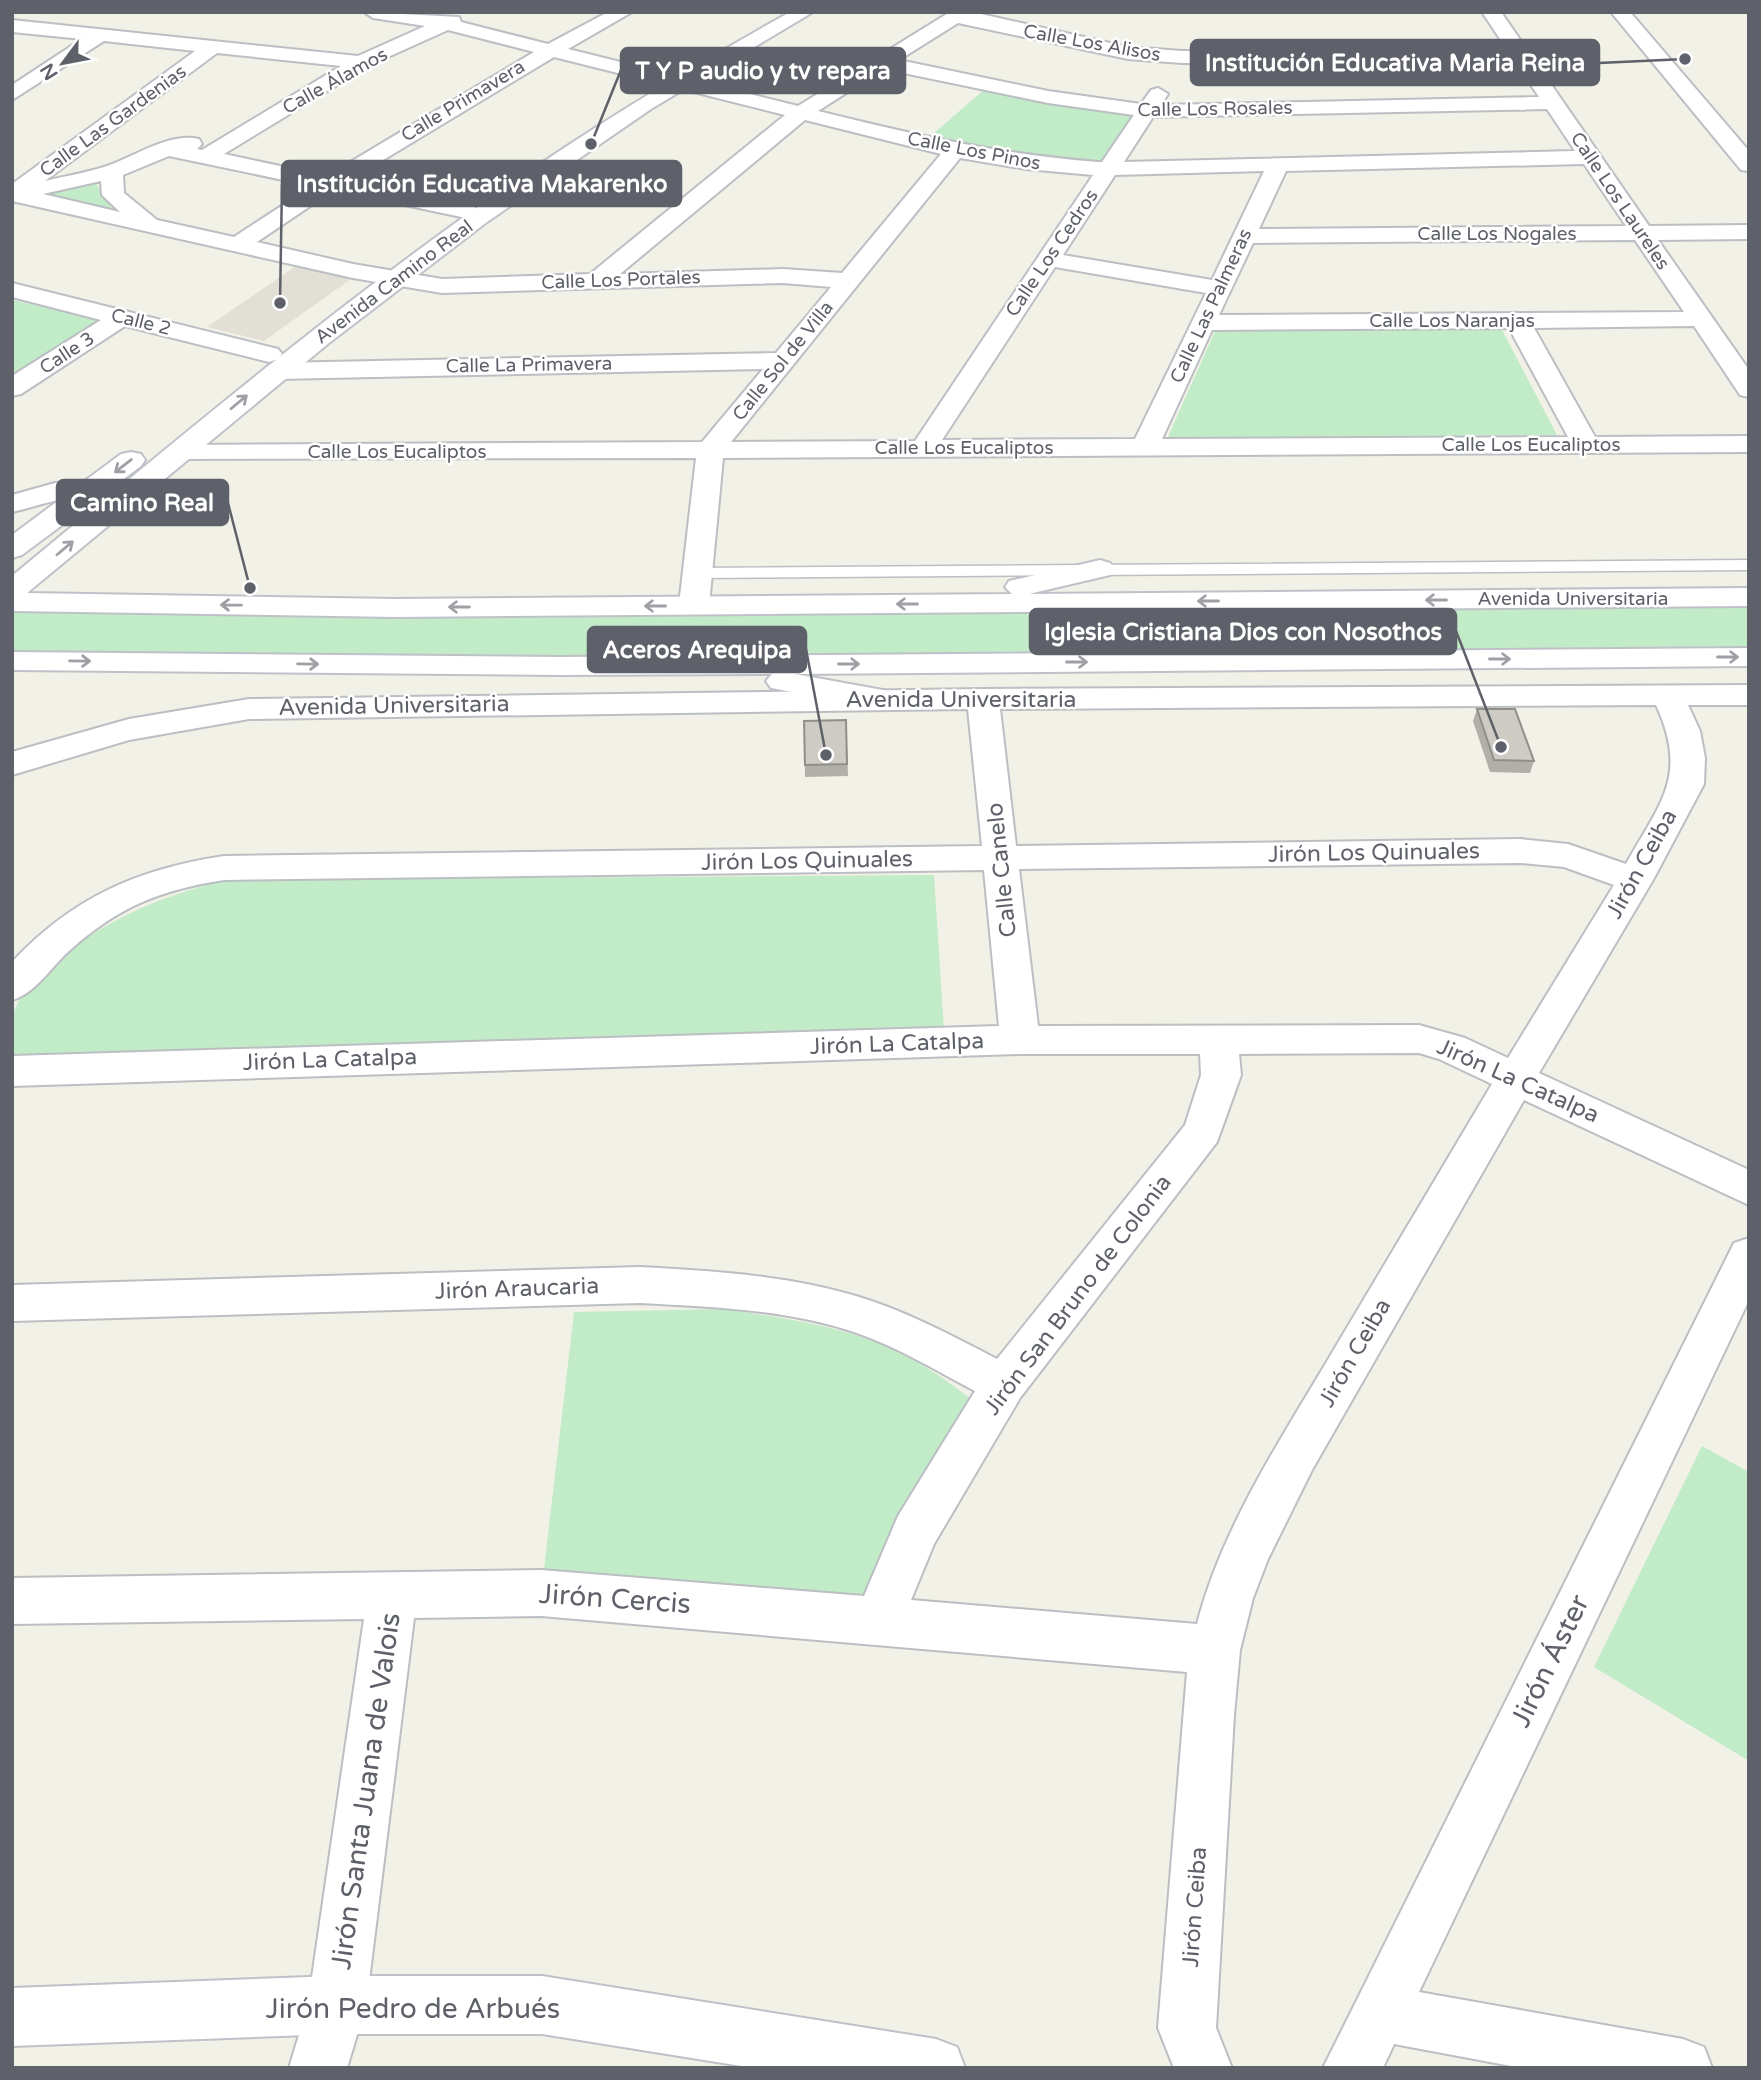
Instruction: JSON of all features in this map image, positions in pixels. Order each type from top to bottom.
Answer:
[{"type":"street","name":"Calle Los Pinos","points":[[373,12],[446,24],[955,151],[1026,163],[1108,169],[1590,158]]},
{"type":"street","name":"Calle Álamos","points":[[205,157],[361,62],[470,12]]},
{"type":"street","name":"Calle Primavera","points":[[238,245],[329,183],[549,50],[623,12]]},
{"type":"street","name":"Avenida Camino Real","points":[[182,421],[273,362],[386,278],[612,125],[673,80],[785,12]]},
{"type":"street","name":"Avenida Camino Real","points":[[386,278],[466,211],[594,123],[804,12]]},
{"type":"street","name":"Calle Los Laureles","points":[[1491,12],[1749,389]]},
{"type":"street","points":[[1620,12],[1749,165]]},
{"type":"street","name":"Calle Los Alisos","points":[[960,15],[1128,53],[1182,57],[1522,57]]},
{"type":"street","points":[[597,281],[800,113],[960,15]]},
{"type":"street","points":[[12,26],[361,62]]},
{"type":"street","points":[[12,94],[101,35]]},
{"type":"street","name":"Calle Las Gardenias","points":[[13,194],[213,47]]},
{"type":"street","name":"Calle Los Cedros","points":[[923,449],[1182,57]]},
{"type":"street","name":"Calle Los Rosales","points":[[883,63],[1048,97],[1147,111],[1553,103]]},
{"type":"street","points":[[13,194],[112,172],[167,149],[251,129]]},
{"type":"street","points":[[167,149],[466,211]]},
{"type":"street","name":"Calle Sol de Villa","points":[[710,450],[955,151]]},
{"type":"street","name":"Calle Las Palmeras","points":[[1145,447],[1278,165]]},
{"type":"street","points":[[112,172],[113,195],[150,225]]},
{"type":"street","name":"Calle Los Portales","points":[[13,194],[386,278],[442,286],[783,276],[848,281]]},
{"type":"street","name":"Calle Los Nogales","points":[[1245,236],[1749,232]]},
{"type":"street","points":[[1047,259],[1219,288]]},
{"type":"street","name":"Calle 2","points":[[12,290],[122,317],[273,362]]},
{"type":"street","name":"Calle 3","points":[[12,388],[122,317]]},
{"type":"street","name":"Calle Los Naranjas","points":[[1203,323],[1701,319]]},
{"type":"street","points":[[1518,321],[1586,445]]},
{"type":"street","name":"Calle La Primavera","points":[[273,362],[782,361]]},
{"type":"street","name":"Avenida Camino Real","points":[[12,592],[179,453],[273,362]]},
{"type":"street","name":"Calle Los Eucaliptos","points":[[179,453],[1749,444]]},
{"type":"street","points":[[12,549],[149,446]]},
{"type":"street","points":[[694,605],[710,450]]},
{"type":"street","points":[[12,504],[66,489],[95,488],[126,496]]},
{"type":"street","points":[[944,604],[1100,569]]},
{"type":"street","name":"Avenida Universitaria","points":[[12,602],[396,608],[1749,597]]},
{"type":"street","points":[[524,665],[507,658],[499,647],[498,634],[506,622],[522,613],[542,607]]},
{"type":"street","points":[[380,664],[401,658],[416,647],[424,635],[422,623],[412,613],[396,608]]},
{"type":"street","name":"Avenida Universitaria","points":[[12,661],[687,665],[1749,657]]},
{"type":"street","points":[[687,665],[888,700]]},
{"type":"street","name":"Jirón Ceiba","points":[[1203,2068],[1187,2028],[1215,1650],[1228,1598],[1268,1506],[1516,1077],[1635,880],[1687,784],[1688,758],[1684,732],[1667,695]]},
{"type":"street","name":"Avenida Universitaria","points":[[12,764],[108,733],[181,717],[249,709],[983,699],[1749,695]]},
{"type":"street","name":"Calle Canelo","points":[[983,699],[1020,1040]]},
{"type":"street","name":"Jirón Los Quinuales","points":[[12,987],[37,957],[83,919],[125,894],[172,876],[224,868],[1520,851],[1568,856],[1635,880]]},
{"type":"street","name":"Jirón La Catalpa","points":[[12,1071],[365,1058],[1020,1040],[1419,1039],[1451,1048],[1516,1077],[1749,1189]]},
{"type":"street","name":"Jirón San Bruno de Colonia","points":[[878,1621],[915,1532],[1004,1384],[1203,1131],[1221,1075],[1219,1040]]},
{"type":"street","name":"Jirón Áster","points":[[1352,2068],[1749,1255]]},
{"type":"street","name":"Jirón Araucaria","points":[[12,1303],[640,1285],[739,1290],[811,1302],[887,1326],[1004,1384]]},
{"type":"street","name":"Jirón Cercis","points":[[12,1601],[541,1593],[1215,1650]]},
{"type":"street","name":"Jirón Santa Juana de Valois","points":[[318,2068],[337,2005],[392,1595]]},
{"type":"street","name":"Jirón Pedro de Arbués","points":[[12,2017],[337,2005],[542,2005],[760,2053],[936,2068]]},
{"type":"street","points":[[1378,2013],[1683,2068]]},
{"type":"lane","name":"Avenida Universitaria","points":[[697,573],[1749,565]]},
{"type":"shaded area","points":[[296,266],[351,279],[264,341],[207,327]]},
{"type":"green space","points":[[986,88],[1137,114],[1104,164],[1057,161],[926,140]]},
{"type":"green space","points":[[95,182],[113,210],[34,194]]},
{"type":"green space","points":[[12,300],[104,321],[12,379]]},
{"type":"green space","points":[[1501,328],[1557,435],[1167,439],[1216,329]]},
{"type":"green space","points":[[1749,605],[1749,648],[542,658],[12,652],[12,610]]},
{"type":"green space","points":[[934,875],[944,1030],[12,1055],[12,1017],[17,1004],[32,983],[58,959],[97,931],[138,910],[181,893],[227,880]]},
{"type":"green space","points":[[724,1309],[782,1318],[859,1336],[915,1360],[971,1399],[870,1600],[544,1569],[574,1312]]},
{"type":"green space","points":[[1702,1446],[1749,1472],[1749,1761],[1594,1667]]},
{"type":"building","points":[[1477,709],[1515,709],[1534,761],[1494,760]]},
{"type":"building","points":[[846,720],[847,764],[805,765],[804,721]]},
{"type":"place","name":"Institución Educativa Maria Reina","points":[[1685,59]]},
{"type":"place","name":"T Y P audio y tv repara","points":[[591,144]]},
{"type":"place","name":"Institución Educativa Makarenko","points":[[280,303]]},
{"type":"place","name":"Camino Real","points":[[250,588]]},
{"type":"place","name":"Iglesia Cristiana Dios con Nosothos","points":[[1501,747]]},
{"type":"place","name":"Aceros Arequipa","points":[[826,755]]}]
